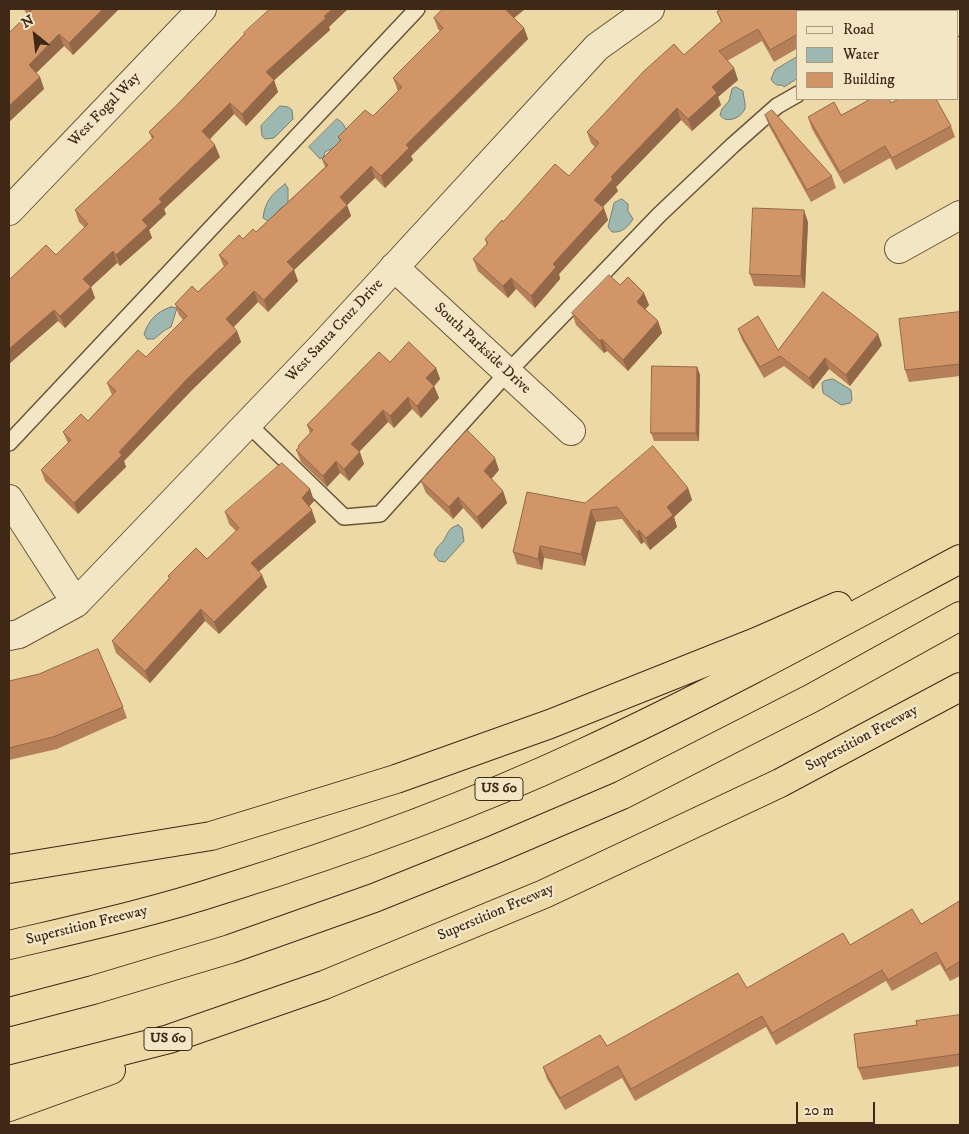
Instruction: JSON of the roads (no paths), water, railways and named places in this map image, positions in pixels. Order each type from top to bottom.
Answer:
[{"type":"highway","points":[[9,869],[211,836],[396,779],[550,724],[738,649],[960,552]]},
{"type":"highway","name":"Superstition Freeway","points":[[9,945],[109,922],[224,890],[461,806],[580,754],[702,696],[960,559]]},
{"type":"highway","points":[[9,1012],[93,990],[230,950],[374,898],[492,851],[622,795],[812,698],[960,616]]},
{"type":"highway","name":"Superstition Freeway","points":[[9,1080],[169,1039],[324,985],[544,894],[780,783],[960,687]]},
{"type":"highway","points":[[9,1107],[187,1040],[324,985]]},
{"type":"street","name":"West Fogal Way","points":[[9,211],[202,9]]},
{"type":"street","name":"West Santa Cruz Drive","points":[[9,636],[19,634],[76,602],[323,345],[597,47],[650,9]]},
{"type":"street","points":[[899,249],[960,215]]},
{"type":"street","name":"South Parkside Drive","points":[[394,267],[570,431]]},
{"type":"street","points":[[9,498],[76,602]]},
{"type":"lane","points":[[9,443],[417,9]]},
{"type":"lane","points":[[248,424],[344,517],[380,514],[507,373],[659,215],[777,106],[796,95]]},
{"type":"water","points":[[796,58],[796,79],[784,87],[774,83],[771,79],[775,70]]},
{"type":"water","points":[[736,87],[743,91],[744,111],[734,119],[723,118],[720,115],[722,109],[729,101],[732,89]]},
{"type":"water","points":[[280,106],[288,107],[292,110],[293,119],[274,138],[265,139],[262,136],[261,126]]},
{"type":"water","points":[[337,119],[343,124],[348,136],[339,145],[325,152],[324,156],[320,159],[309,147]]},
{"type":"water","points":[[285,184],[288,188],[288,205],[282,207],[268,221],[263,218],[267,202]]},
{"type":"water","points":[[622,199],[628,204],[628,211],[633,219],[624,229],[619,232],[612,232],[608,227],[614,203]]},
{"type":"water","points":[[171,307],[177,308],[171,327],[154,339],[147,339],[144,334],[151,321],[161,311]]},
{"type":"water","points":[[833,379],[851,390],[852,400],[850,403],[841,405],[823,393],[822,383]]},
{"type":"water","points":[[458,525],[462,528],[464,541],[445,562],[439,561],[434,555],[436,549],[444,541],[450,530]]}]
